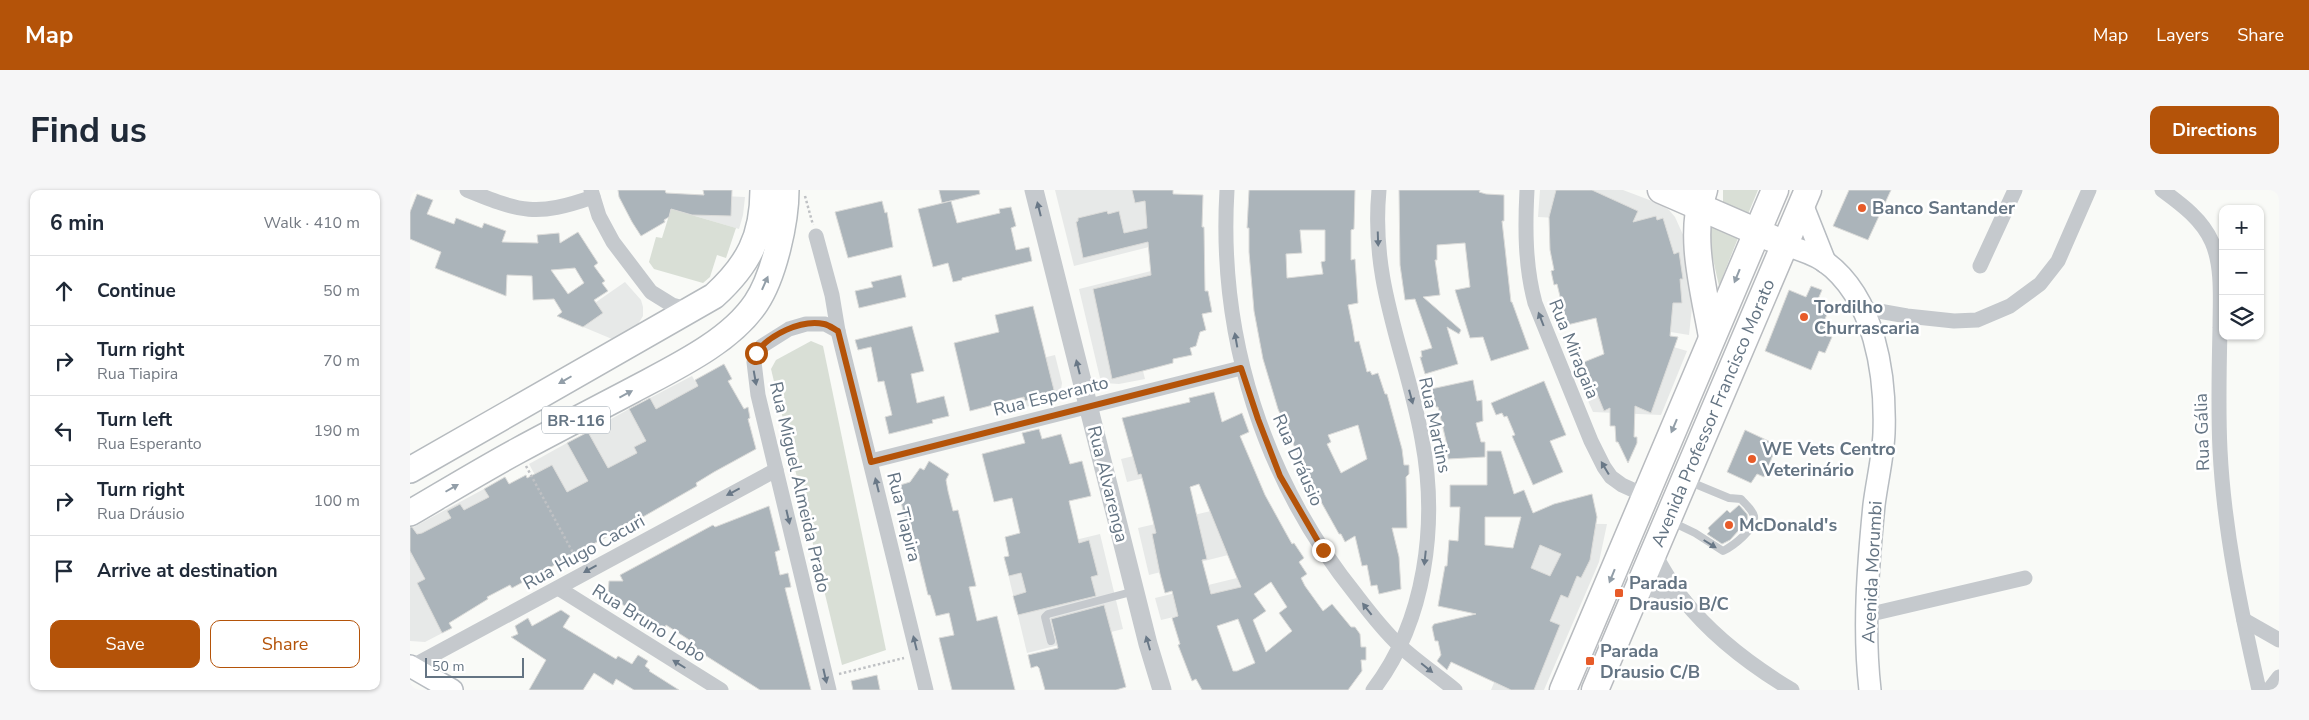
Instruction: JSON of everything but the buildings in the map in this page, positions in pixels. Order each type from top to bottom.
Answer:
[{"type":"highway","name":"Avenida Professor Francisco Morato","points":[[1563,690],[1644,495],[1775,190]]},
{"type":"highway","points":[[1685,196],[1785,245]]},
{"type":"highway","points":[[1685,196],[1698,240],[1712,337]]},
{"type":"highway","name":"Avenida Professor Francisco Morato","points":[[1595,690],[1805,197]]},
{"type":"main road","name":"BR-116","points":[[410,470],[714,296],[736,276],[749,256],[762,214],[763,190]]},
{"type":"main road","name":"BR-116","points":[[410,513],[518,450],[703,351],[738,323],[756,302],[771,270],[780,242],[786,205],[795,190]]},
{"type":"main road","name":"Avenida Morumbi","points":[[1805,197],[1821,249],[1861,307],[1878,360],[1884,401],[1884,435],[1874,504],[1867,615],[1866,643],[1870,690]]},
{"type":"main road","name":"Avenida Morumbi","points":[[1785,245],[1821,249]]},
{"type":"main road","points":[[410,666],[452,690]]},
{"type":"street","points":[[467,190],[506,206],[524,210],[548,209],[592,193],[599,216],[613,242],[651,292],[672,305],[692,310]]},
{"type":"street","name":"Rua Alvarenga","points":[[1034,190],[1134,591],[1162,690]]},
{"type":"street","name":"Rua Dráusio","points":[[1227,190],[1228,277],[1235,337],[1241,368],[1280,476],[1323,550],[1379,624],[1399,645],[1455,690]]},
{"type":"street","name":"Rua Martins","points":[[1373,690],[1390,665],[1414,608],[1424,567],[1430,511],[1422,439],[1383,288],[1377,235],[1379,190]]},
{"type":"street","name":"Rua Miragaia","points":[[1527,190],[1527,258],[1530,285],[1538,311],[1591,441],[1604,467],[1611,477],[1622,485],[1644,495]]},
{"type":"street","points":[[1980,266],[2015,190]]},
{"type":"street","points":[[1861,307],[1875,302],[1891,314],[1954,321],[1977,320],[2010,306],[2040,284],[2058,261],[2090,190]]},
{"type":"street","name":"Rua Gália","points":[[2162,190],[2202,224],[2212,243],[2217,262],[2220,302],[2219,419],[2223,490],[2244,620],[2259,690]]},
{"type":"street","name":"Rua Tiapira","points":[[816,236],[832,295],[838,331],[926,690]]},
{"type":"street","points":[[651,292],[657,318],[651,331]]},
{"type":"street","name":"Rua Miguel Almeida Prado","points":[[827,683],[754,372],[756,353],[762,346],[799,325],[825,324],[838,331]]},
{"type":"street","name":"Rua Esperanto","points":[[871,462],[1241,368]]},
{"type":"street","name":"Rua Hugo Cacuri","points":[[410,666],[776,470]]},
{"type":"street","points":[[1654,553],[1684,600],[1709,626],[1752,665],[1792,690]]},
{"type":"street","points":[[1867,615],[2025,578]]},
{"type":"street","name":"Rua Bruno Lobo","points":[[558,588],[721,690]]},
{"type":"street","points":[[1639,588],[1654,590],[1684,600]]},
{"type":"street","points":[[2244,620],[2279,640]]},
{"type":"street","points":[[2270,690],[2279,677]]},
{"type":"lane","points":[[1668,520],[1695,533],[1723,551],[1735,544],[1753,524],[1754,517],[1752,512],[1741,499],[1730,498],[1685,480]]},
{"type":"lane","points":[[1051,641],[1045,617],[1048,614],[1134,591]]},
{"type":"path","points":[[795,190],[816,236]]},
{"type":"path","points":[[518,450],[583,572]]},
{"type":"path","points":[[827,683],[918,654]]},
{"type":"shaded area","points":[[1055,190],[1144,190],[1149,247],[1074,266]]},
{"type":"shaded area","points":[[1540,190],[1623,190],[1660,204],[1669,210],[1675,217],[1684,237],[1691,278],[1692,307],[1689,335],[1622,324],[1575,219],[1538,217]]},
{"type":"shaded area","points":[[1723,190],[1758,190],[1748,214],[1726,206],[1723,202]]},
{"type":"shaded area","points":[[677,194],[745,197],[739,229],[678,211]]},
{"type":"shaded area","points":[[671,209],[736,228],[726,258],[717,255],[710,277],[703,283],[654,269],[649,262],[656,237],[662,238]]},
{"type":"shaded area","points":[[1708,225],[1738,238],[1719,286],[1713,259],[1703,230]]},
{"type":"shaded area","points":[[1151,271],[1156,322],[1132,327],[1145,379],[1119,384],[1104,383],[1100,378],[1079,289]]},
{"type":"shaded area","points":[[625,282],[641,300],[643,316],[638,324],[612,339],[569,321]]},
{"type":"shaded area","points":[[1623,332],[1687,351],[1661,415],[1593,412],[1585,394],[1627,376]]},
{"type":"shaded area","points":[[811,341],[823,346],[886,650],[842,665],[771,369],[776,360]]},
{"type":"shaded area","points":[[1055,355],[1062,383],[1060,396],[1055,400],[1017,409],[1006,367]]},
{"type":"shaded area","points":[[692,376],[718,423],[676,445],[650,398]]},
{"type":"shaded area","points":[[629,409],[655,457],[614,479],[588,432]]},
{"type":"shaded area","points":[[567,443],[593,490],[555,511],[529,464]]},
{"type":"shaded area","points":[[1184,444],[1194,466],[1127,482],[1121,459]]},
{"type":"shaded area","points":[[484,489],[510,535],[426,581],[452,628],[425,642],[410,641],[410,529]]},
{"type":"shaded area","points":[[1211,511],[1228,555],[1149,575],[1138,528]]},
{"type":"shaded area","points":[[1519,523],[1607,524],[1599,562],[1544,690],[1491,690],[1516,630],[1495,621]]},
{"type":"shaded area","points":[[1100,534],[1123,629],[1027,653],[1004,557]]},
{"type":"shaded area","points":[[1237,578],[1245,600],[1161,620],[1155,598]]},
{"type":"place","name":"Banco Santander","points":[[1862,208]]},
{"type":"place","name":"Tordilho Churrascaria","points":[[1804,317]]},
{"type":"place","name":"WE Vets Centro Veterinário","points":[[1752,459]]},
{"type":"place","name":"McDonald's","points":[[1729,525]]},
{"type":"place","name":"Parada Drausio B/C","points":[[1619,593]]},
{"type":"place","name":"Parada Drausio C/B","points":[[1590,661]]},
{"type":"route","points":[[756,353],[762,346],[799,325],[825,324],[838,331],[871,462],[1241,368],[1280,476],[1323,550]]}]
